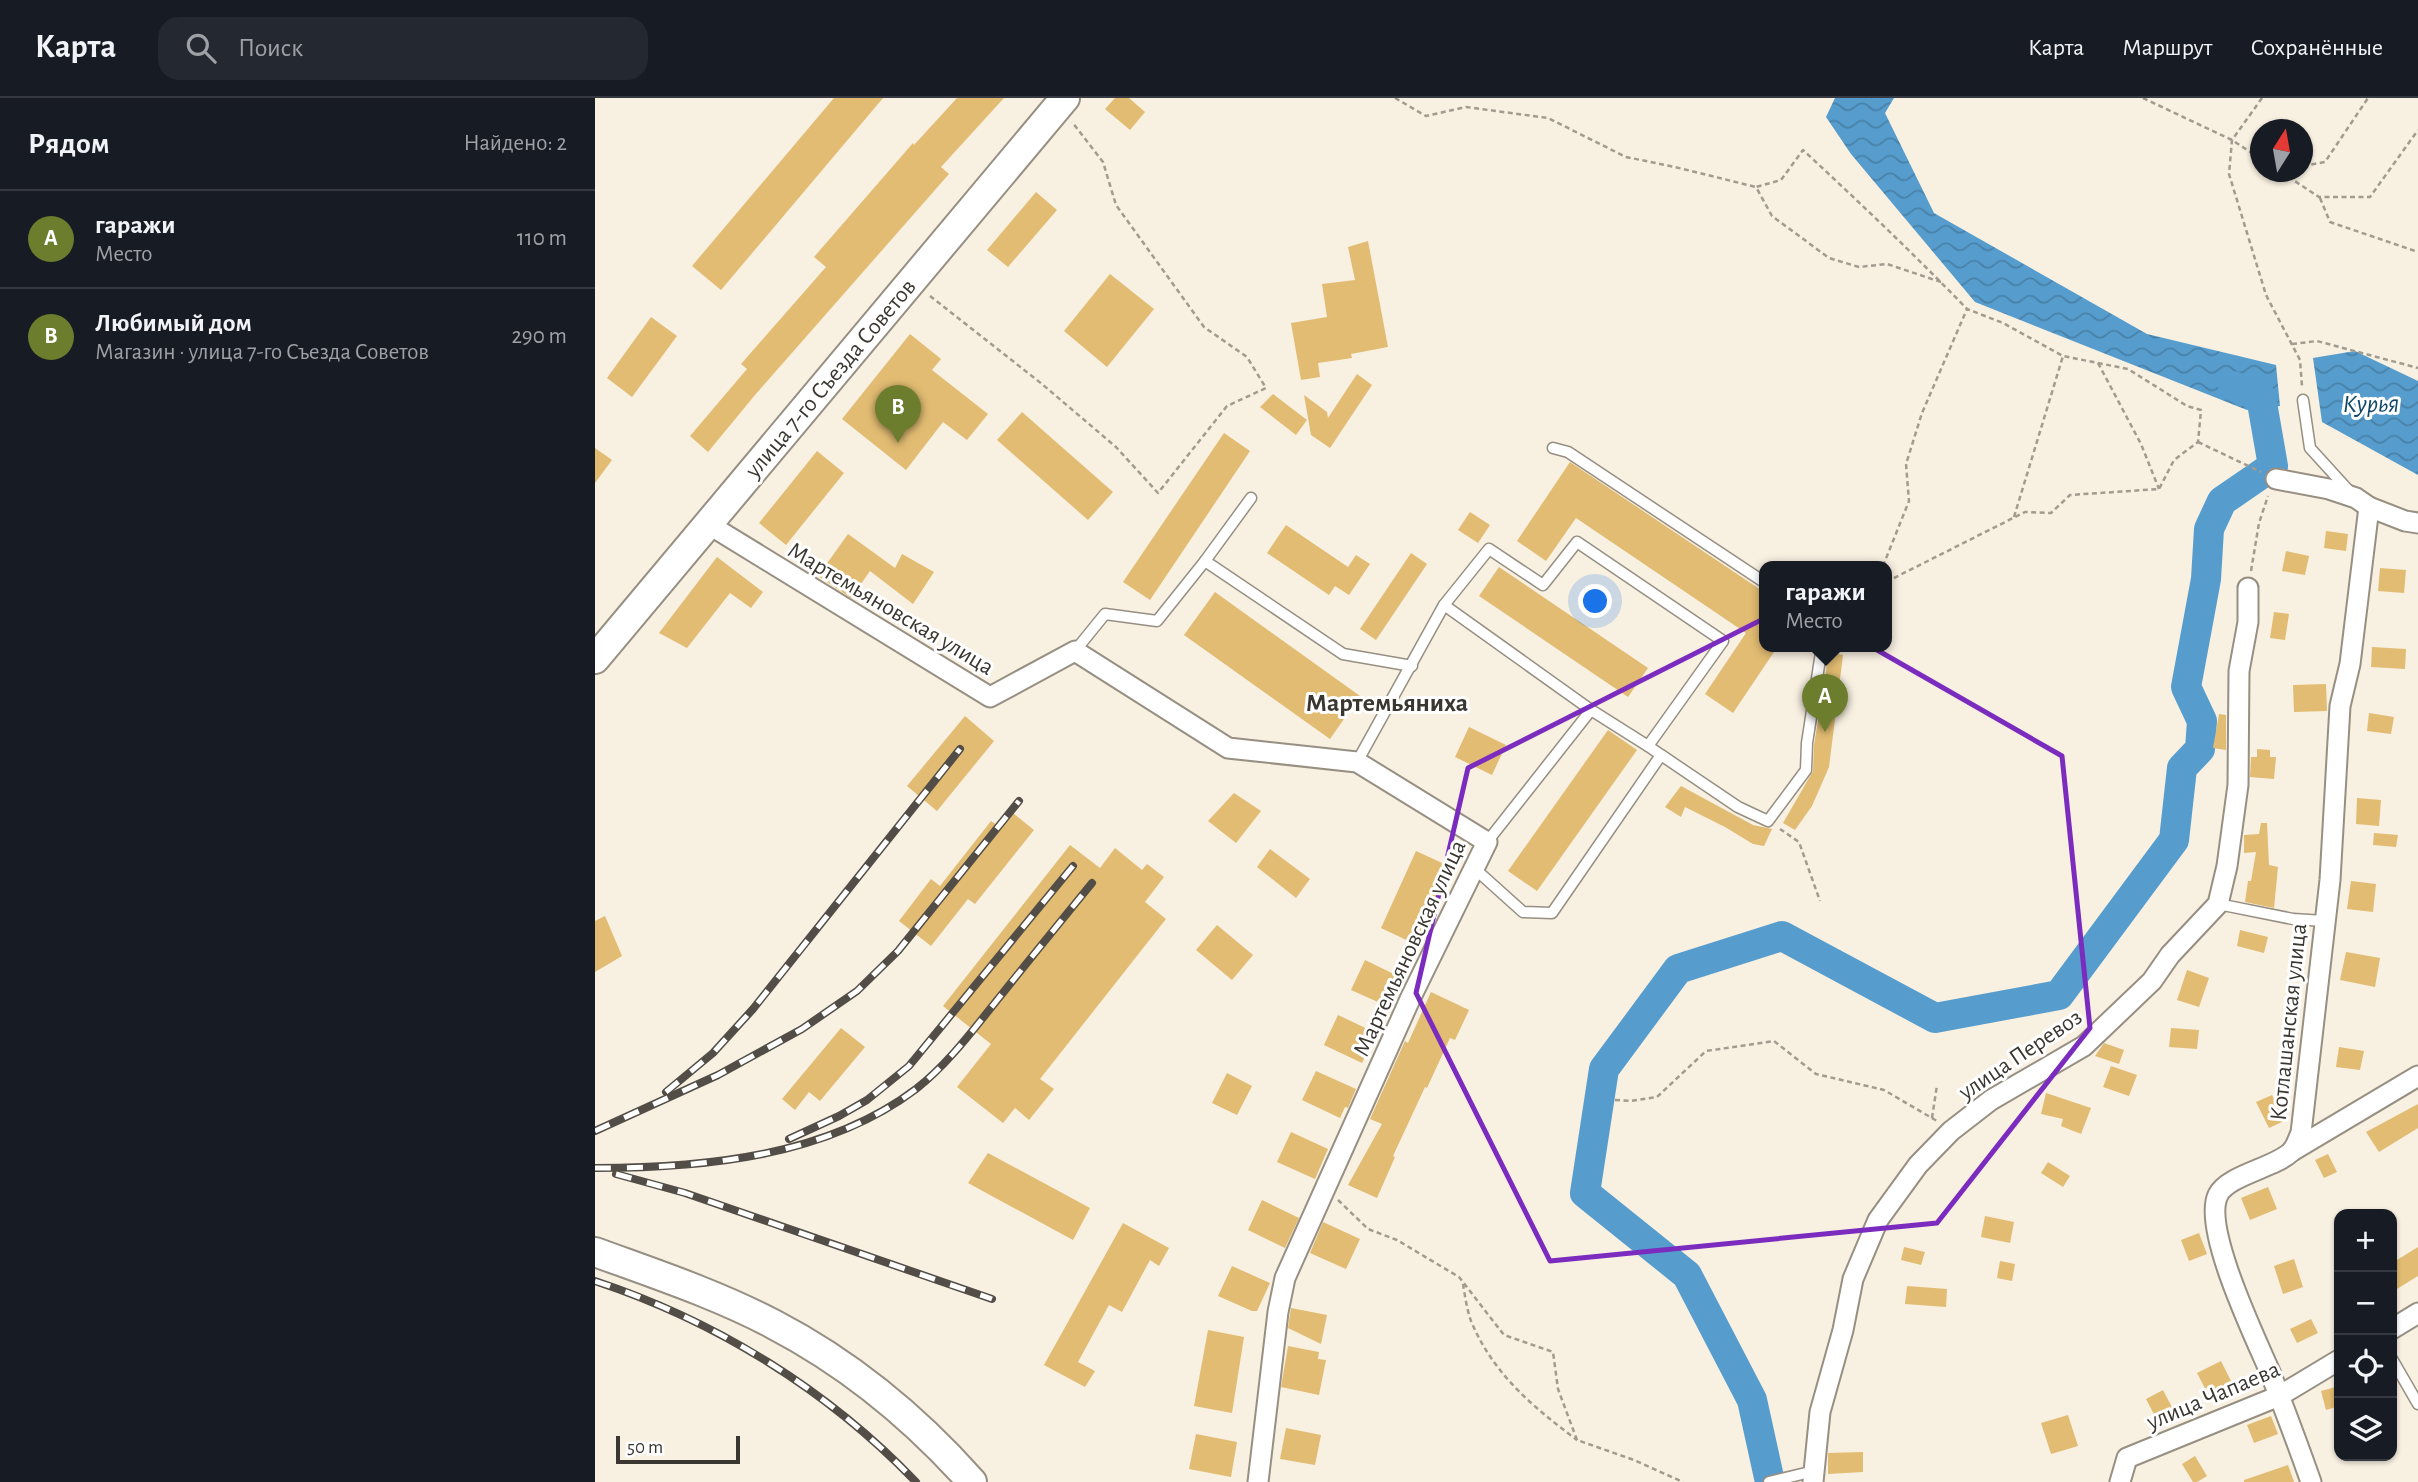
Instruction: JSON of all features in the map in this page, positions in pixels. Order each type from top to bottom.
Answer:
[{"type":"street","name":"улица 7-го Съезда Советов","points":[[595,659],[1062,102]]},
{"type":"street","points":[[2273,478],[2329,489],[2405,521],[2418,523]]},
{"type":"street","name":"Котлашанская улица","points":[[2311,1482],[2239,1300],[2218,1239],[2215,1212],[2218,1195],[2228,1184],[2269,1166],[2292,1151],[2301,1133],[2330,880],[2340,706],[2350,664],[2362,503]]},
{"type":"street","name":"Мартемьяновская улица","points":[[708,524],[989,697],[1075,651],[1228,748],[1357,762],[1487,842],[1411,996],[1285,1278],[1278,1312],[1258,1482]]},
{"type":"street","name":"улица Перевоз","points":[[1809,1476],[1821,1412],[1843,1330],[1853,1279],[1878,1220],[1918,1165],[1951,1131],[1991,1100],[2084,1046],[2152,981],[2170,955],[2218,904],[2227,866],[2238,785],[2239,671],[2248,622],[2248,588]]},
{"type":"street","points":[[2292,1151],[2418,1076]]},
{"type":"street","points":[[595,1252],[732,1305],[811,1346],[854,1374],[892,1405],[931,1439],[972,1482]]},
{"type":"street","points":[[2397,1326],[2418,1314]]},
{"type":"street","name":"улица Чапаева","points":[[2120,1482],[2127,1458],[2279,1396],[2334,1363]]},
{"type":"lane","points":[[2303,400],[2310,448],[2362,503]]},
{"type":"lane","points":[[1553,448],[1568,452],[1759,579]]},
{"type":"lane","points":[[1075,651],[1105,614],[1157,621],[1251,498]]},
{"type":"lane","points":[[1357,762],[1444,605],[1489,549],[1543,585],[1577,542],[1723,641],[1648,746]]},
{"type":"lane","points":[[1205,561],[1343,654],[1412,666]]},
{"type":"lane","points":[[1444,605],[1591,710],[1738,807],[1768,821],[1806,770],[1807,743],[1821,652]]},
{"type":"lane","points":[[1487,842],[1591,710]]},
{"type":"lane","points":[[1474,868],[1524,912],[1552,913],[1661,755]]},
{"type":"lane","points":[[2218,904],[2293,919],[2324,921]]},
{"type":"lane","points":[[2397,1368],[2418,1404]]},
{"type":"lane","points":[[1769,1482],[1809,1476]]},
{"type":"path","points":[[1395,98],[1426,116],[1466,107],[1548,118],[1626,157],[1756,187],[1781,180],[1803,150],[1884,224],[1967,309],[2003,323],[2063,356],[2128,369],[2187,406],[2201,410],[2199,442]]},
{"type":"path","points":[[2143,98],[2232,140],[2250,152]]},
{"type":"path","points":[[2262,98],[2232,140],[2229,174],[2266,295],[2300,360],[2303,400]]},
{"type":"path","points":[[2313,164],[2325,162],[2368,98]]},
{"type":"path","points":[[912,282],[1042,384],[1116,447],[1158,493],[1227,406],[1266,388],[1247,357],[1204,327],[1116,205],[1103,162],[1062,102]]},
{"type":"path","points":[[2319,197],[2370,197],[2418,130]]},
{"type":"path","points":[[2296,182],[2319,197],[2330,222],[2418,252]]},
{"type":"path","points":[[1756,187],[1772,216],[1829,258],[1859,267],[1887,264],[1941,282]]},
{"type":"path","points":[[1885,561],[1909,501],[1906,464],[1922,413],[1967,309]]},
{"type":"path","points":[[2291,344],[2317,341],[2418,368]]},
{"type":"path","points":[[2014,517],[2063,356]]},
{"type":"path","points":[[2098,363],[2141,444],[2159,489]]},
{"type":"path","points":[[2199,442],[2273,478],[2259,523],[2248,588]]},
{"type":"path","points":[[2159,489],[2174,460],[2199,442]]},
{"type":"path","points":[[1892,579],[2025,512],[2051,513],[2070,495],[2159,489]]},
{"type":"path","points":[[1768,821],[1799,842],[1820,901]]},
{"type":"path","points":[[1615,1100],[1631,1101],[1657,1097],[1706,1051],[1774,1041],[1816,1074],[1884,1090],[1951,1131]]},
{"type":"path","points":[[1932,1118],[1937,1085]]},
{"type":"path","points":[[1326,1188],[1368,1229],[1397,1240],[1462,1281],[1504,1335],[1553,1352],[1558,1390],[1577,1440]]},
{"type":"path","points":[[1462,1281],[1471,1320],[1496,1366],[1535,1409],[1577,1440],[1634,1460],[1683,1482]]},
{"type":"highlighted area","points":[[1795,603],[2062,756],[2090,1028],[1937,1223],[1550,1261],[1416,993],[1468,768]]},
{"type":"water","points":[[1835,98],[1894,98],[1885,113],[1934,213],[2147,334],[2276,365],[2280,406],[2247,410],[1975,302],[1851,154],[1826,117]]},
{"type":"water","name":"Курья","points":[[2355,351],[2418,381],[2418,475],[2322,422],[2313,358]]},
{"type":"building","points":[[834,98],[883,98],[721,290],[692,266]]},
{"type":"building","points":[[957,98],[1004,98],[941,167],[949,174],[708,452],[690,436],[747,369],[741,364],[826,267],[814,257],[913,143],[914,145]]},
{"type":"building","points":[[1115,98],[1129,98],[1145,112],[1130,130],[1105,109]]},
{"type":"building","points":[[1036,192],[1057,210],[1008,267],[987,250]]},
{"type":"building","points":[[1368,241],[1388,347],[1351,354],[1352,358],[1318,363],[1320,377],[1301,380],[1291,323],[1327,317],[1322,284],[1355,280],[1348,247]]},
{"type":"building","points":[[1110,274],[1154,309],[1107,367],[1064,331]]},
{"type":"building","points":[[651,317],[677,336],[632,397],[607,378]]},
{"type":"building","points":[[910,334],[941,359],[932,370],[988,414],[967,440],[943,422],[906,470],[842,419]]},
{"type":"building","points":[[1357,374],[1372,385],[1330,448],[1311,435],[1304,395],[1327,412],[1328,418]]},
{"type":"building","points":[[1273,394],[1307,420],[1296,435],[1260,407]]},
{"type":"building","points":[[1022,412],[1113,492],[1088,520],[997,440]]},
{"type":"building","points":[[1224,433],[1250,451],[1150,600],[1123,582]]},
{"type":"building","points":[[595,448],[612,460],[595,483]]},
{"type":"building","points":[[817,451],[844,473],[786,545],[759,523]]},
{"type":"building","points":[[1570,462],[1759,589],[1759,652],[1774,652],[1733,713],[1705,694],[1746,633],[1576,518],[1546,561],[1517,541]]},
{"type":"building","points":[[1470,512],[1490,525],[1478,543],[1458,530]]},
{"type":"building","points":[[1286,525],[1348,567],[1356,555],[1370,564],[1349,595],[1335,586],[1329,595],[1267,553]]},
{"type":"building","points":[[2326,531],[2348,534],[2346,551],[2324,548]]},
{"type":"building","points":[[848,534],[895,568],[902,554],[934,572],[913,604],[870,571],[851,598],[818,576]]},
{"type":"building","points":[[2286,551],[2309,556],[2305,575],[2282,571]]},
{"type":"building","points":[[1411,553],[1427,564],[1376,640],[1360,629]]},
{"type":"building","points":[[717,557],[763,592],[751,608],[730,593],[687,648],[659,633]]},
{"type":"building","points":[[1499,567],[1648,668],[1628,697],[1479,596]]},
{"type":"building","points":[[2380,568],[2406,570],[2404,593],[2378,591]]},
{"type":"building","points":[[1215,592],[1360,696],[1330,739],[1184,635]]},
{"type":"building","points":[[2274,612],[2289,614],[2285,640],[2270,638]]},
{"type":"building","points":[[2372,647],[2406,649],[2405,669],[2371,667]]},
{"type":"building","points":[[1829,652],[1843,655],[1829,767],[1812,806],[1795,830],[1783,823],[1813,771],[1814,745]]},
{"type":"building","points":[[2326,684],[2327,711],[2294,712],[2293,685]]},
{"type":"building","points":[[2369,713],[2394,717],[2391,734],[2367,731]]},
{"type":"building","points":[[2219,714],[2226,715],[2226,750],[2213,748]]},
{"type":"building","points":[[965,716],[994,741],[937,811],[907,786]]},
{"type":"building","points":[[1469,727],[1506,745],[1492,775],[1455,757]]},
{"type":"building","points":[[1608,730],[1637,750],[1537,891],[1508,871]]},
{"type":"building","points":[[2257,749],[2270,750],[2270,757],[2276,757],[2274,779],[2250,777],[2251,757],[2257,757]]},
{"type":"building","points":[[1681,786],[1753,825],[1772,829],[1764,846],[1753,844],[1685,807],[1681,817],[1665,807]]},
{"type":"building","points":[[1234,793],[1261,811],[1236,843],[1208,821]]},
{"type":"building","points":[[2357,798],[2381,800],[2379,826],[2356,824]]},
{"type":"building","points":[[1013,813],[1034,830],[975,904],[968,899],[931,946],[899,921],[931,879],[940,886],[991,821],[1001,828]]},
{"type":"building","points":[[2261,823],[2267,823],[2269,865],[2278,867],[2274,908],[2245,902],[2256,852],[2244,853],[2244,835],[2259,834]]},
{"type":"building","points":[[2374,833],[2398,835],[2396,847],[2373,845]]},
{"type":"building","points":[[1070,845],[1100,868],[1115,848],[1142,870],[1147,864],[1164,877],[1145,902],[1166,919],[1040,1079],[1054,1089],[1029,1120],[1015,1108],[1003,1123],[957,1087],[991,1044],[943,1006]]},
{"type":"building","points":[[1270,849],[1310,879],[1296,898],[1257,867]]},
{"type":"building","points":[[1416,851],[1453,868],[1419,946],[1381,928]]},
{"type":"building","points":[[2351,881],[2376,884],[2373,912],[2347,909]]},
{"type":"building","points":[[605,916],[622,956],[595,972],[595,921]]},
{"type":"building","points":[[1217,925],[1253,955],[1232,980],[1196,950]]},
{"type":"building","points":[[2240,930],[2268,937],[2264,953],[2237,946]]},
{"type":"building","points":[[2346,952],[2380,958],[2375,987],[2340,980]]},
{"type":"building","points":[[1365,960],[1402,978],[1389,1007],[1351,990]]},
{"type":"building","points":[[2187,970],[2209,978],[2199,1007],[2177,1000]]},
{"type":"building","points":[[1431,992],[1469,1010],[1455,1040],[1450,1038],[1427,1088],[1425,1087],[1377,1198],[1348,1185],[1382,1124],[1370,1119],[1405,1041],[1408,1043]]},
{"type":"building","points":[[1338,1015],[1376,1033],[1362,1063],[1324,1045]]},
{"type":"building","points":[[841,1028],[865,1047],[820,1101],[809,1092],[795,1110],[782,1099]]},
{"type":"building","points":[[2171,1028],[2199,1030],[2197,1049],[2169,1047]]},
{"type":"building","points":[[2104,1043],[2124,1050],[2119,1064],[2095,1056]]},
{"type":"building","points":[[2339,1047],[2364,1051],[2360,1070],[2336,1067]]},
{"type":"building","points":[[2111,1066],[2137,1075],[2129,1096],[2103,1087]]},
{"type":"building","points":[[1316,1071],[1356,1089],[1348,1108],[1345,1107],[1340,1118],[1302,1100]]},
{"type":"building","points":[[1227,1073],[1252,1086],[1237,1115],[1212,1103]]},
{"type":"building","points":[[2046,1093],[2091,1108],[2081,1134],[2061,1126],[2063,1119],[2041,1114]]},
{"type":"building","points":[[2272,1095],[2284,1121],[2269,1128],[2256,1102]]},
{"type":"building","points":[[2418,1104],[2418,1128],[2379,1152],[2366,1132]]},
{"type":"building","points":[[1291,1132],[1328,1149],[1315,1179],[1277,1162]]},
{"type":"building","points":[[988,1153],[1090,1208],[1073,1240],[968,1183]]},
{"type":"building","points":[[2328,1154],[2337,1172],[2324,1178],[2315,1160]]},
{"type":"building","points":[[2048,1162],[2070,1176],[2063,1187],[2041,1173]]},
{"type":"building","points":[[2268,1187],[2277,1209],[2250,1220],[2241,1198]]},
{"type":"building","points":[[1262,1200],[1299,1218],[1285,1248],[1248,1230]]},
{"type":"building","points":[[1985,1216],[2014,1222],[2010,1243],[1981,1237]]},
{"type":"building","points":[[1323,1222],[1360,1239],[1346,1269],[1310,1253]]},
{"type":"building","points":[[1123,1223],[1169,1248],[1159,1266],[1150,1260],[1122,1312],[1109,1305],[1078,1362],[1095,1371],[1085,1387],[1044,1365]]},
{"type":"building","points":[[2199,1233],[2207,1254],[2189,1261],[2181,1240]]},
{"type":"building","points":[[1904,1247],[1925,1252],[1921,1265],[1901,1260]]},
{"type":"building","points":[[2418,1247],[2418,1276],[2397,1289],[2397,1272],[2397,1260]]},
{"type":"building","points":[[2294,1259],[2303,1287],[2283,1294],[2274,1266]]},
{"type":"building","points":[[2000,1261],[2015,1264],[2012,1281],[1997,1278]]},
{"type":"building","points":[[1232,1266],[1270,1283],[1257,1311],[1218,1296]]},
{"type":"building","points":[[1907,1286],[1947,1289],[1946,1307],[1905,1304]]},
{"type":"building","points":[[1291,1308],[1327,1315],[1321,1344],[1288,1328]]},
{"type":"building","points":[[2311,1319],[2318,1333],[2297,1343],[2290,1329]]},
{"type":"building","points":[[1208,1330],[1244,1337],[1232,1413],[1194,1406]]},
{"type":"building","points":[[1288,1346],[1319,1352],[1318,1359],[1326,1360],[1319,1395],[1281,1387]]},
{"type":"building","points":[[2221,1361],[2233,1385],[2209,1396],[2197,1373]]},
{"type":"building","points":[[2334,1387],[2334,1408],[2326,1410],[2321,1391]]},
{"type":"building","points":[[2163,1390],[2175,1413],[2158,1422],[2146,1399]]},
{"type":"building","points":[[2068,1415],[2078,1446],[2051,1454],[2041,1423]]},
{"type":"building","points":[[2271,1416],[2278,1434],[2254,1443],[2247,1425]]},
{"type":"building","points":[[1286,1428],[1321,1435],[1315,1465],[1280,1459]]},
{"type":"building","points":[[1196,1434],[1237,1442],[1231,1477],[1189,1469]]},
{"type":"building","points":[[1863,1452],[1863,1472],[1828,1474],[1828,1453]]},
{"type":"building","points":[[2195,1456],[2207,1476],[2193,1482],[2182,1464]]},
{"type":"building","points":[[2288,1465],[2294,1482],[2244,1482],[2244,1480]]},
{"type":"waterway","points":[[1770,1482],[1752,1400],[1687,1275],[1585,1193],[1604,1069],[1678,969],[1782,936],[1935,1018],[2059,995],[2174,840],[2182,768],[2200,749],[2202,721],[2186,687],[2206,579],[2209,529],[2222,501],[2273,466],[2261,397],[2233,386]]},
{"type":"railway","points":[[666,1092],[713,1053],[753,1009],[960,749]]},
{"type":"railway","points":[[595,1131],[718,1075],[802,1029],[857,991],[898,951],[1019,801]]},
{"type":"railway","points":[[789,1139],[867,1100],[909,1066],[1073,866]]},
{"type":"railway","points":[[595,1168],[678,1165],[762,1154],[843,1130],[881,1112],[916,1089],[949,1058],[1092,883]]},
{"type":"railway","points":[[616,1174],[685,1193],[992,1299]]},
{"type":"railway","points":[[595,1281],[684,1316],[768,1362],[846,1417],[916,1482]]},
{"type":"place","name":"Любимый дом","points":[[898,443]]},
{"type":"place","name":"гаражи","points":[[1825,732]]},
{"type":"district","name":"Мартемьяниха","points":[[1387,702]]}]
